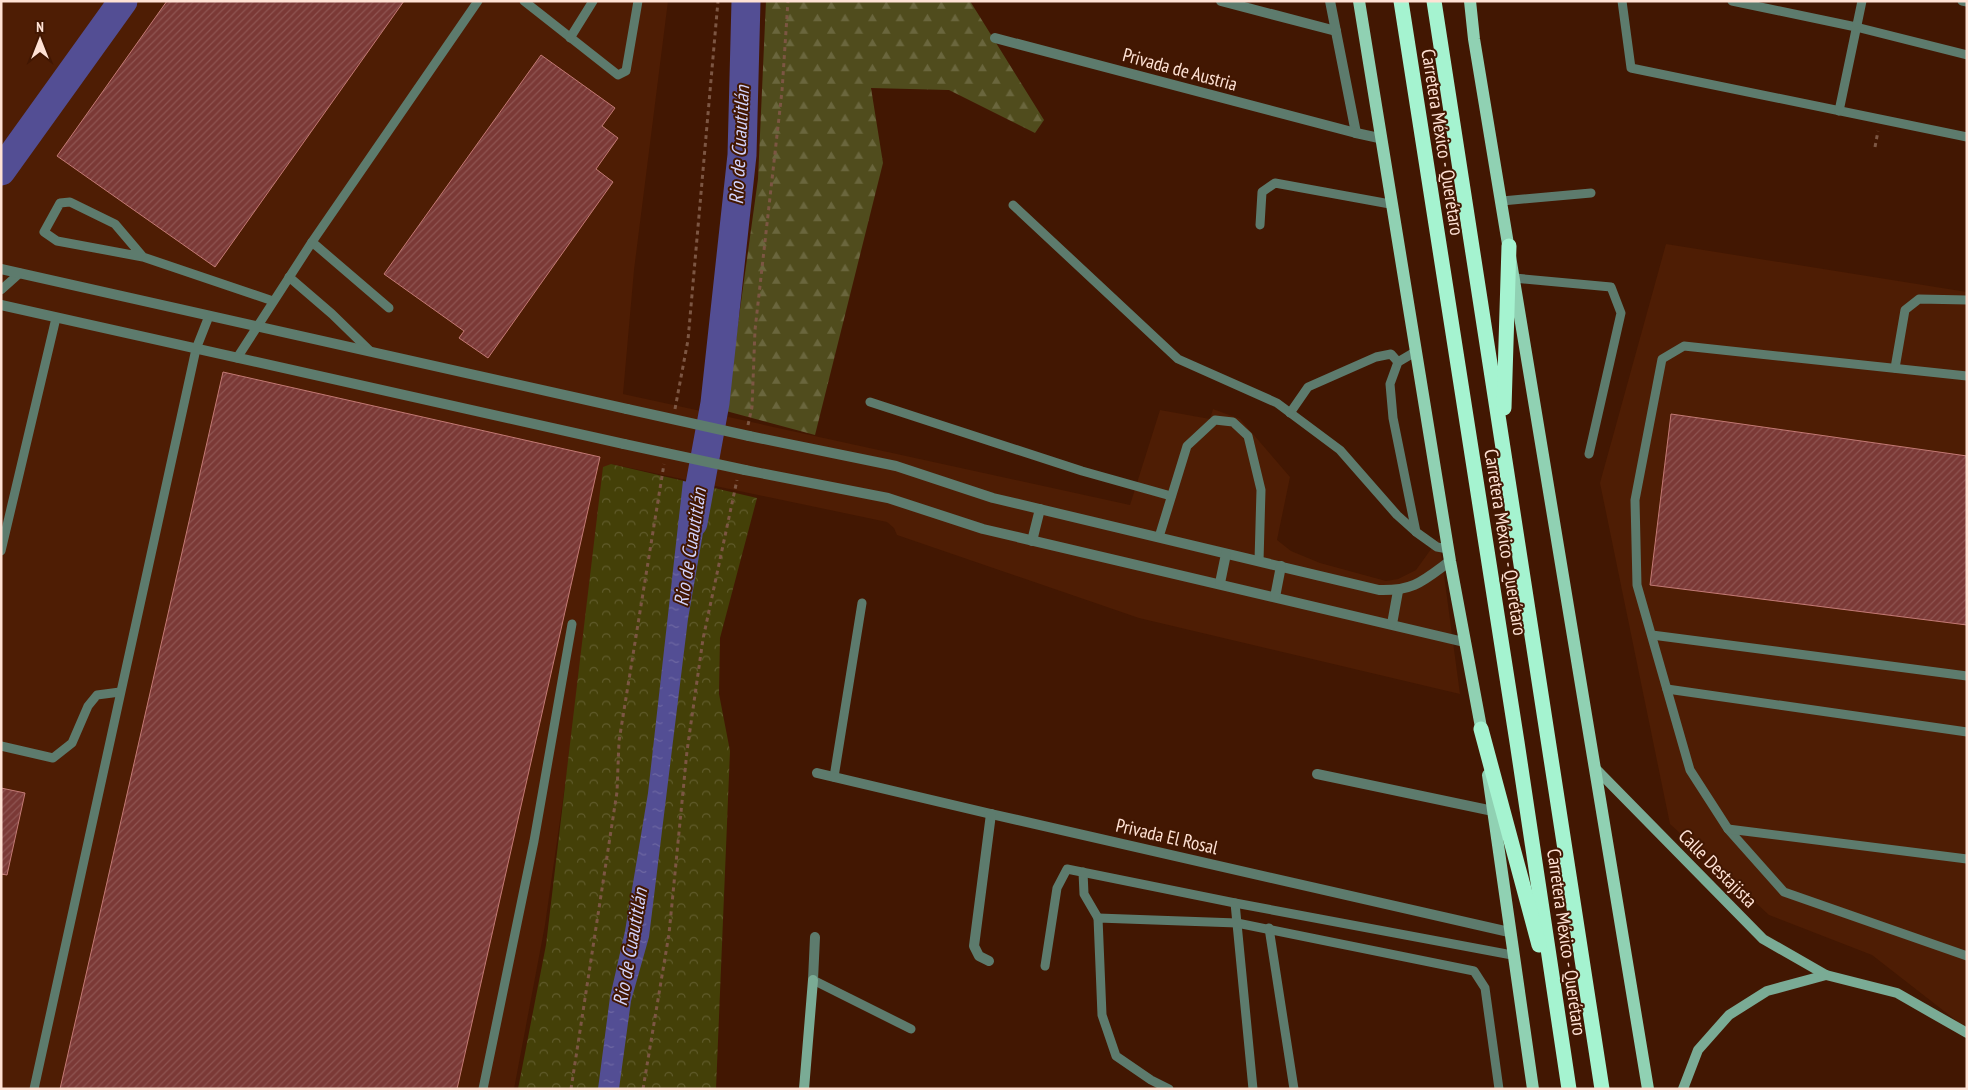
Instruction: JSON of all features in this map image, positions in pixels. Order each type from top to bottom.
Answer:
[{"type":"highway","name":"Carretera México - Querétaro","points":[[1401,1],[1518,742],[1569,1089]]},
{"type":"highway","name":"Carretera México - Querétaro","points":[[1434,1],[1602,1089]]},
{"type":"highway","points":[[1502,437],[1506,372],[1509,246]]},
{"type":"highway","points":[[1481,729],[1558,1016]]},
{"type":"main road","points":[[1358,1],[1449,555],[1481,729],[1533,1089]]},
{"type":"main road","points":[[1470,1],[1648,1089]]},
{"type":"main road","name":"Calle Destajista","points":[[1597,770],[1763,939],[1826,974],[1897,993],[1967,1033]]},
{"type":"main road","points":[[1682,1089],[1698,1050],[1730,1015],[1767,990],[1826,974]]},
{"type":"main road","points":[[804,1089],[813,980]]},
{"type":"street","points":[[1221,1],[1336,31]]},
{"type":"street","points":[[1330,1],[1356,133]]},
{"type":"street","name":"Privada de Austria","points":[[996,38],[1379,138]]},
{"type":"street","points":[[1,269],[627,409],[896,466],[993,498],[1379,590],[1398,591],[1418,585],[1449,555]]},
{"type":"street","points":[[1,305],[624,444],[888,498],[983,529],[1220,583],[1464,642]]},
{"type":"street","points":[[1032,540],[1040,509]]},
{"type":"street","points":[[1220,583],[1226,554]]},
{"type":"street","points":[[1275,597],[1281,566]]},
{"type":"street","points":[[1392,624],[1398,591]]},
{"type":"street","name":"Privada El Rosal","points":[[817,773],[1509,932]]},
{"type":"street","points":[[1317,774],[1492,811]]},
{"type":"street","points":[[989,962],[978,956],[974,946],[991,814]]},
{"type":"street","points":[[813,980],[814,937]]},
{"type":"lane","points":[[237,358],[312,242],[478,1]]},
{"type":"lane","points":[[524,1],[618,75],[626,71],[638,1]]},
{"type":"lane","points":[[570,38],[593,1]]},
{"type":"lane","points":[[1622,1],[1631,68],[1967,137]]},
{"type":"lane","points":[[1732,1],[1856,27],[1967,55]]},
{"type":"lane","points":[[1840,111],[1862,1]]},
{"type":"lane","points":[[1962,1],[1967,2]]},
{"type":"lane","points":[[1260,225],[1262,192],[1275,183],[1390,204]]},
{"type":"lane","points":[[1502,201],[1591,194]]},
{"type":"lane","points":[[143,257],[115,224],[70,202],[60,203],[44,232],[57,241],[143,257],[273,301]]},
{"type":"lane","points":[[1013,205],[1178,359],[1277,403],[1340,450],[1397,515],[1416,532],[1449,555]]},
{"type":"lane","points":[[312,242],[389,308]]},
{"type":"lane","points":[[1,290],[20,273]]},
{"type":"lane","points":[[289,277],[332,314],[370,351]]},
{"type":"lane","points":[[1514,278],[1611,287],[1621,313],[1589,454]]},
{"type":"lane","points":[[1896,368],[1905,310],[1919,299],[1967,300]]},
{"type":"lane","points":[[34,1089],[196,349],[209,316]]},
{"type":"lane","points":[[1,551],[56,318]]},
{"type":"lane","points":[[1967,376],[1684,346],[1662,359],[1635,500],[1637,584],[1667,690],[1690,770],[1728,828],[1784,892],[1967,956]]},
{"type":"lane","points":[[1415,352],[1398,362],[1390,384],[1393,418],[1416,532]]},
{"type":"lane","points":[[1290,413],[1308,387],[1376,357],[1391,354],[1398,362]]},
{"type":"lane","points":[[870,402],[1082,471],[1171,496]]},
{"type":"lane","points":[[1159,537],[1188,446],[1216,420],[1233,422],[1248,436],[1261,490],[1259,560]]},
{"type":"lane","points":[[834,777],[862,603]]},
{"type":"lane","points":[[483,1089],[534,841],[572,624]]},
{"type":"lane","points":[[1652,635],[1967,676]]},
{"type":"lane","points":[[1667,690],[1967,732]]},
{"type":"lane","points":[[1,746],[53,758],[72,743],[88,706],[97,695],[120,692]]},
{"type":"lane","points":[[1728,828],[1967,859]]},
{"type":"lane","points":[[1045,966],[1057,888],[1067,869],[1235,903],[1512,954]]},
{"type":"lane","points":[[1083,872],[1084,894],[1098,918],[1102,1015],[1116,1056],[1151,1080],[1169,1089]]},
{"type":"lane","points":[[1235,903],[1253,1089]]},
{"type":"lane","points":[[1098,918],[1237,923],[1474,970],[1485,988],[1499,1089]]},
{"type":"lane","points":[[1269,928],[1294,1089]]},
{"type":"lane","points":[[813,980],[912,1029]]},
{"type":"path","points":[[674,414],[688,340],[718,1]]},
{"type":"path","points":[[748,435],[752,407],[755,330],[771,206],[788,1]]},
{"type":"path","points":[[1874,147],[1881,119]]},
{"type":"path","points":[[571,1089],[617,792],[619,741],[665,461]]},
{"type":"path","points":[[643,1089],[669,934],[687,751],[702,639],[738,479]]},
{"type":"shaded area","points":[[1,1],[668,1],[634,270],[623,394],[1130,505],[1160,410],[1210,419],[1213,409],[1240,419],[1290,477],[1277,540],[1291,551],[1320,563],[1386,581],[1398,579],[1416,570],[1439,538],[1460,694],[1139,618],[897,535],[894,528],[887,522],[611,464],[545,925],[514,1089],[1,1089]]},
{"type":"shaded area","points":[[1666,244],[1967,292],[1967,1029],[1872,955],[1769,915],[1670,824],[1600,483]]},
{"type":"green space","points":[[766,1],[970,1],[1044,120],[1035,133],[949,90],[871,88],[883,163],[815,435],[726,411],[758,179]]},
{"type":"green space","points":[[611,464],[757,498],[720,638],[719,694],[730,751],[716,1089],[518,1089],[546,945],[603,467]]},
{"type":"water","points":[[683,481],[711,487],[688,619],[649,937],[631,1001],[619,1089],[598,1089],[610,997],[625,931],[648,793]]},
{"type":"building","points":[[167,1],[404,1],[215,267],[57,156]]},
{"type":"building","points":[[541,55],[615,108],[602,126],[618,138],[596,169],[613,182],[488,358],[459,338],[464,331],[384,274]]},
{"type":"building","points":[[223,372],[600,457],[457,1089],[60,1089]]},
{"type":"building","points":[[1671,414],[1967,456],[1967,625],[1650,585]]},
{"type":"building","points":[[1,788],[25,793],[7,875],[1,874]]},
{"type":"waterway","points":[[1,171],[123,1]]},
{"type":"waterway","name":"Rio de Cuautitlán","points":[[693,523],[715,403],[742,155],[746,1]]}]
